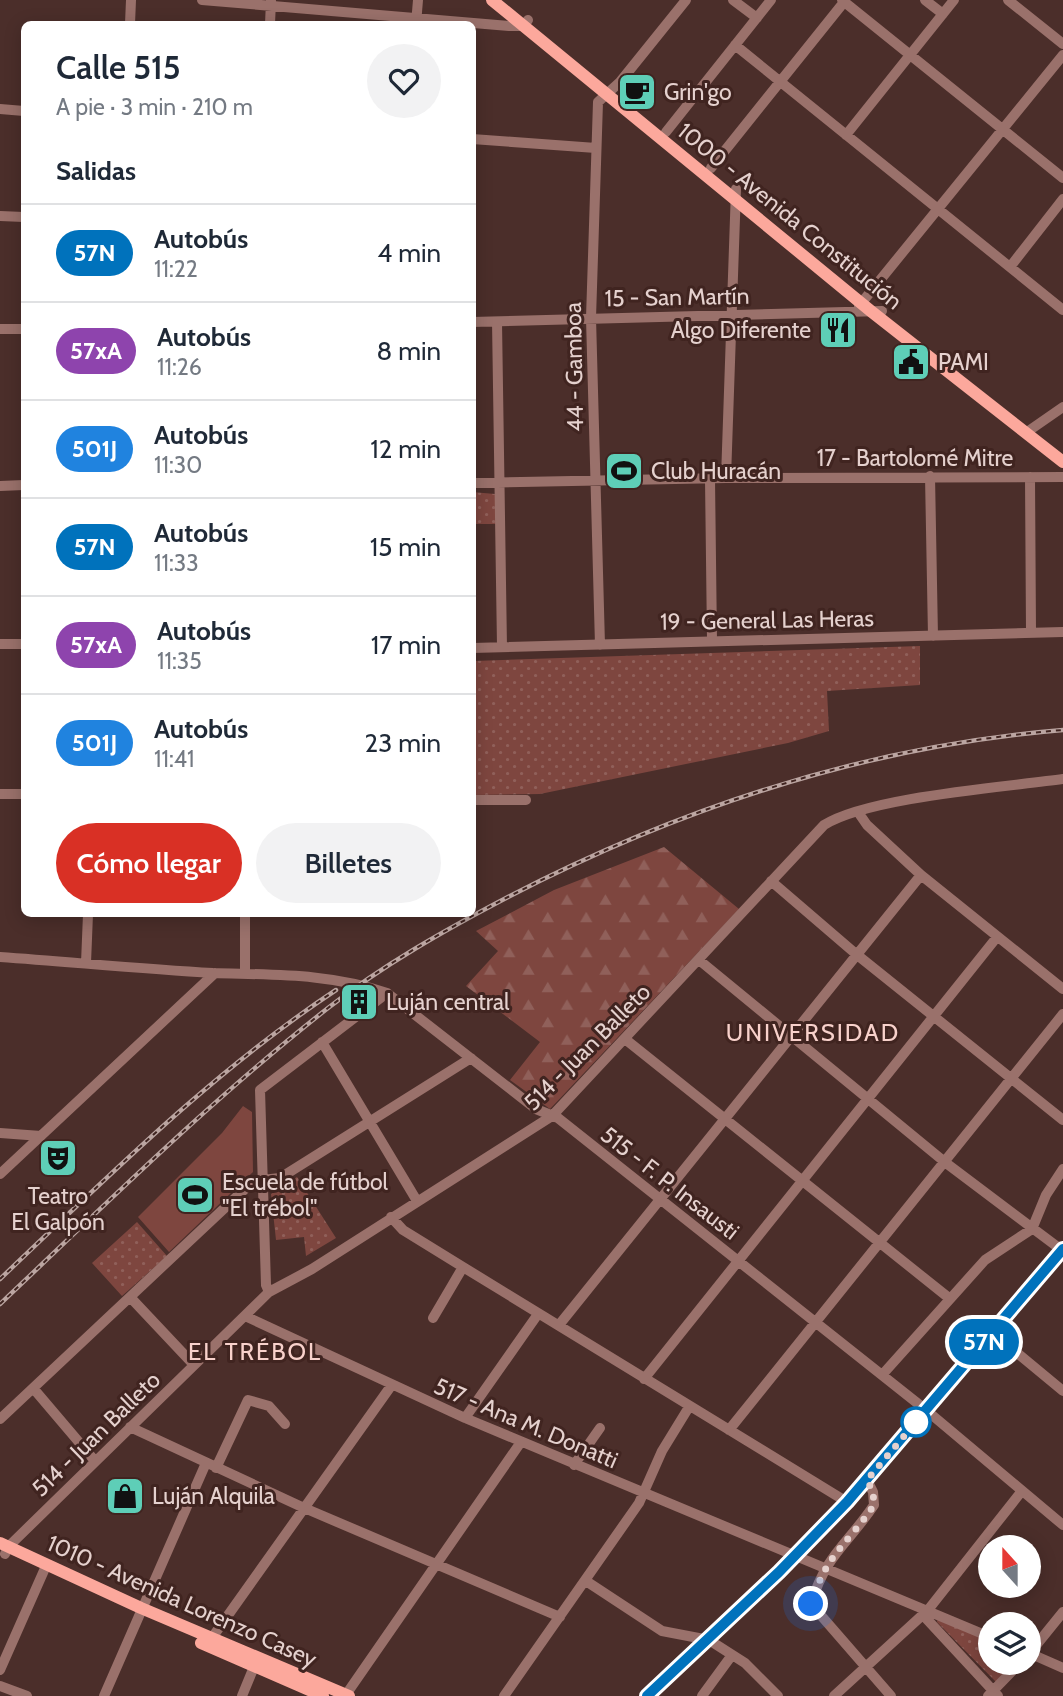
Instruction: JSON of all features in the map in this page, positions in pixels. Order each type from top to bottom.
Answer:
[{"type":"main road","name":"1000 - Avenida Constitución","points":[[497,1],[736,194],[860,304],[877,311],[1030,430],[1063,452]]},
{"type":"main road","name":"1000 - Avenida Constitución","points":[[610,91],[711,168],[736,194]]},
{"type":"main road","name":"1000 - Avenida Constitución","points":[[1030,430],[1063,462]]},
{"type":"main road","points":[[647,1696],[797,1555],[847,1502],[1063,1250]]},
{"type":"main road","name":"1010 - Avenida Lorenzo Casey","points":[[3,1549],[323,1696]]},
{"type":"main road","name":"1010 - Avenida Lorenzo Casey","points":[[256,1663],[346,1695]]},
{"type":"street","points":[[130,21],[131,0]]},
{"type":"street","points":[[202,0],[270,3],[408,21]]},
{"type":"street","points":[[416,21],[418,0]]},
{"type":"street","points":[[610,91],[686,0]]},
{"type":"street","points":[[733,0],[757,18]]},
{"type":"street","points":[[666,132],[771,0]]},
{"type":"street","points":[[925,0],[943,14]]},
{"type":"street","points":[[846,135],[954,0]]},
{"type":"street","points":[[1008,0],[1063,44]]},
{"type":"street","points":[[711,168],[843,1],[1063,178]]},
{"type":"street","points":[[270,3],[270,21]]},
{"type":"street","points":[[476,23],[526,23]]},
{"type":"street","points":[[735,45],[1063,310]]},
{"type":"street","points":[[860,304],[1063,55]]},
{"type":"street","name":"44 - Gamboa","points":[[600,645],[591,318],[598,102],[610,91]]},
{"type":"street","points":[[0,109],[21,111]]},
{"type":"street","points":[[476,139],[596,148]]},
{"type":"street","points":[[726,478],[736,194]]},
{"type":"street","points":[[1010,267],[1063,200]]},
{"type":"street","points":[[0,216],[21,217]]},
{"type":"street","name":"15 - San Martín","points":[[476,322],[732,316],[860,304]]},
{"type":"street","points":[[497,322],[502,647]]},
{"type":"street","points":[[0,329],[21,329]]},
{"type":"street","points":[[1030,430],[1063,407]]},
{"type":"street","points":[[929,476],[933,636]]},
{"type":"street","points":[[1030,477],[1031,632]]},
{"type":"street","name":"17 - Bartolomé Mitre","points":[[476,483],[726,478],[1063,477]]},
{"type":"street","points":[[710,479],[712,640]]},
{"type":"street","points":[[0,486],[21,485]]},
{"type":"street","name":"19 - General Las Heras","points":[[476,648],[1063,632]]},
{"type":"street","points":[[0,644],[21,644]]},
{"type":"street","name":"514 - Juan Balleto","points":[[3,1549],[269,1292],[312,1269],[552,1116],[824,825],[858,812],[911,801],[1063,779]]},
{"type":"street","points":[[0,794],[21,794]]},
{"type":"street","points":[[476,800],[526,800]]},
{"type":"street","points":[[858,812],[867,824],[921,875],[1063,989]]},
{"type":"street","points":[[559,1325],[921,875]]},
{"type":"street","points":[[771,881],[935,1019],[1063,1120]]},
{"type":"street","points":[[86,964],[88,917]]},
{"type":"street","points":[[245,917],[245,972]]},
{"type":"street","points":[[644,1379],[998,937]]},
{"type":"street","points":[[0,957],[215,973],[329,977],[387,993]]},
{"type":"street","points":[[699,960],[946,1163],[1063,1250]]},
{"type":"street","points":[[0,1174],[215,973]]},
{"type":"street","points":[[269,1292],[266,1285],[258,1099],[263,1085],[387,993]]},
{"type":"street","name":"515 - F. P. Insausti","points":[[387,993],[537,1109],[552,1116],[660,1199],[926,1410],[1063,1525]]},
{"type":"street","points":[[729,1430],[1063,1014]]},
{"type":"street","points":[[625,1039],[949,1298]]},
{"type":"street","points":[[322,1042],[417,1201]]},
{"type":"street","points":[[0,1419],[247,1187],[262,1180],[279,1178],[471,1058]]},
{"type":"street","points":[[0,1133],[41,1136]]},
{"type":"street","points":[[882,1375],[985,1260],[1032,1229],[1046,1195],[1063,1169]]},
{"type":"street","points":[[391,1217],[403,1230],[847,1502]]},
{"type":"street","points":[[433,1318],[463,1267]]},
{"type":"street","points":[[130,1297],[194,1365]]},
{"type":"street","points":[[465,1418],[538,1314]]},
{"type":"street","name":"517 - Ana M. Donatti","points":[[244,1317],[391,1386],[574,1465],[797,1555],[823,1570],[978,1633]]},
{"type":"street","points":[[992,1332],[1063,1391]]},
{"type":"street","points":[[209,1642],[302,1507],[391,1386]]},
{"type":"street","points":[[33,1388],[96,1461]]},
{"type":"street","points":[[216,1468],[248,1400],[269,1406],[285,1424]]},
{"type":"street","points":[[504,1696],[586,1581],[643,1494],[662,1451],[689,1407]]},
{"type":"street","points":[[130,1427],[302,1507],[560,1617]]},
{"type":"street","points":[[574,1465],[600,1428]]},
{"type":"street","points":[[346,1695],[521,1442]]},
{"type":"street","points":[[104,1696],[206,1463]]},
{"type":"street","points":[[867,1480],[873,1492],[874,1505],[838,1547],[823,1570],[812,1608],[891,1696]]},
{"type":"street","points":[[834,1696],[925,1613],[1021,1492]]},
{"type":"street","points":[[0,1670],[44,1569]]},
{"type":"street","points":[[586,1581],[662,1631],[709,1640],[753,1669],[778,1696]]},
{"type":"street","points":[[1041,1639],[1063,1612]]},
{"type":"street","points":[[925,1613],[993,1694],[1010,1675]]},
{"type":"street","points":[[702,1696],[732,1655]]},
{"type":"street","points":[[1041,1659],[1063,1668]]},
{"type":"street","points":[[242,1696],[256,1663]]},
{"type":"street","points":[[0,1686],[27,1696]]},
{"type":"green space","points":[[476,492],[495,494],[496,524],[476,524]]},
{"type":"green space","points":[[920,646],[920,685],[827,691],[829,731],[788,743],[540,794],[476,795],[476,661]]},
{"type":"green space","points":[[664,847],[739,909],[550,1109],[510,1080],[540,1042],[466,986],[498,951],[476,931],[554,890]]},
{"type":"green space","name":"Escuela de fútbol \"El trébol\"","points":[[243,1106],[252,1112],[253,1172],[169,1252],[138,1217],[222,1133]]},
{"type":"green space","points":[[297,1177],[336,1238],[306,1256],[304,1237],[276,1240],[271,1194]]},
{"type":"green space","points":[[137,1222],[167,1256],[122,1296],[92,1263]]},
{"type":"green space","points":[[938,1618],[978,1636],[978,1664],[937,1622]]},
{"type":"green space","points":[[989,1675],[1003,1675],[996,1682]]},
{"type":"railway","points":[[476,914],[641,835],[777,786],[918,750],[1063,730]]},
{"type":"railway","points":[[0,1304],[161,1152],[285,1043],[370,977],[470,917]]},
{"type":"railway","points":[[0,1279],[162,1127],[246,1055],[336,990]]},
{"type":"bus line","name":"57N","points":[[647,1696],[797,1555],[847,1502],[1063,1249]]},
{"type":"place","name":"Grin'go","points":[[637,92]]},
{"type":"place","name":"Algo Diferente","points":[[838,330]]},
{"type":"place","name":"PAMI","points":[[911,362]]},
{"type":"place","name":"Club Huracán","points":[[624,471]]},
{"type":"place","name":"Luján central","points":[[359,1002]]},
{"type":"place","name":"Teatro El Galpón","points":[[58,1158]]},
{"type":"place","name":"Escuela de fútbol \"El trébol\"","points":[[195,1195]]},
{"type":"place","name":"Luján Alquila","points":[[125,1496]]},
{"type":"district","name":"UNIVERSIDAD","points":[[813,1033]]},
{"type":"district","name":"EL TRÉBOL","points":[[255,1352]]},
{"type":"route","points":[[811,1604],[823,1570],[844,1539],[874,1505],[875,1499],[867,1480],[916,1422]]}]
